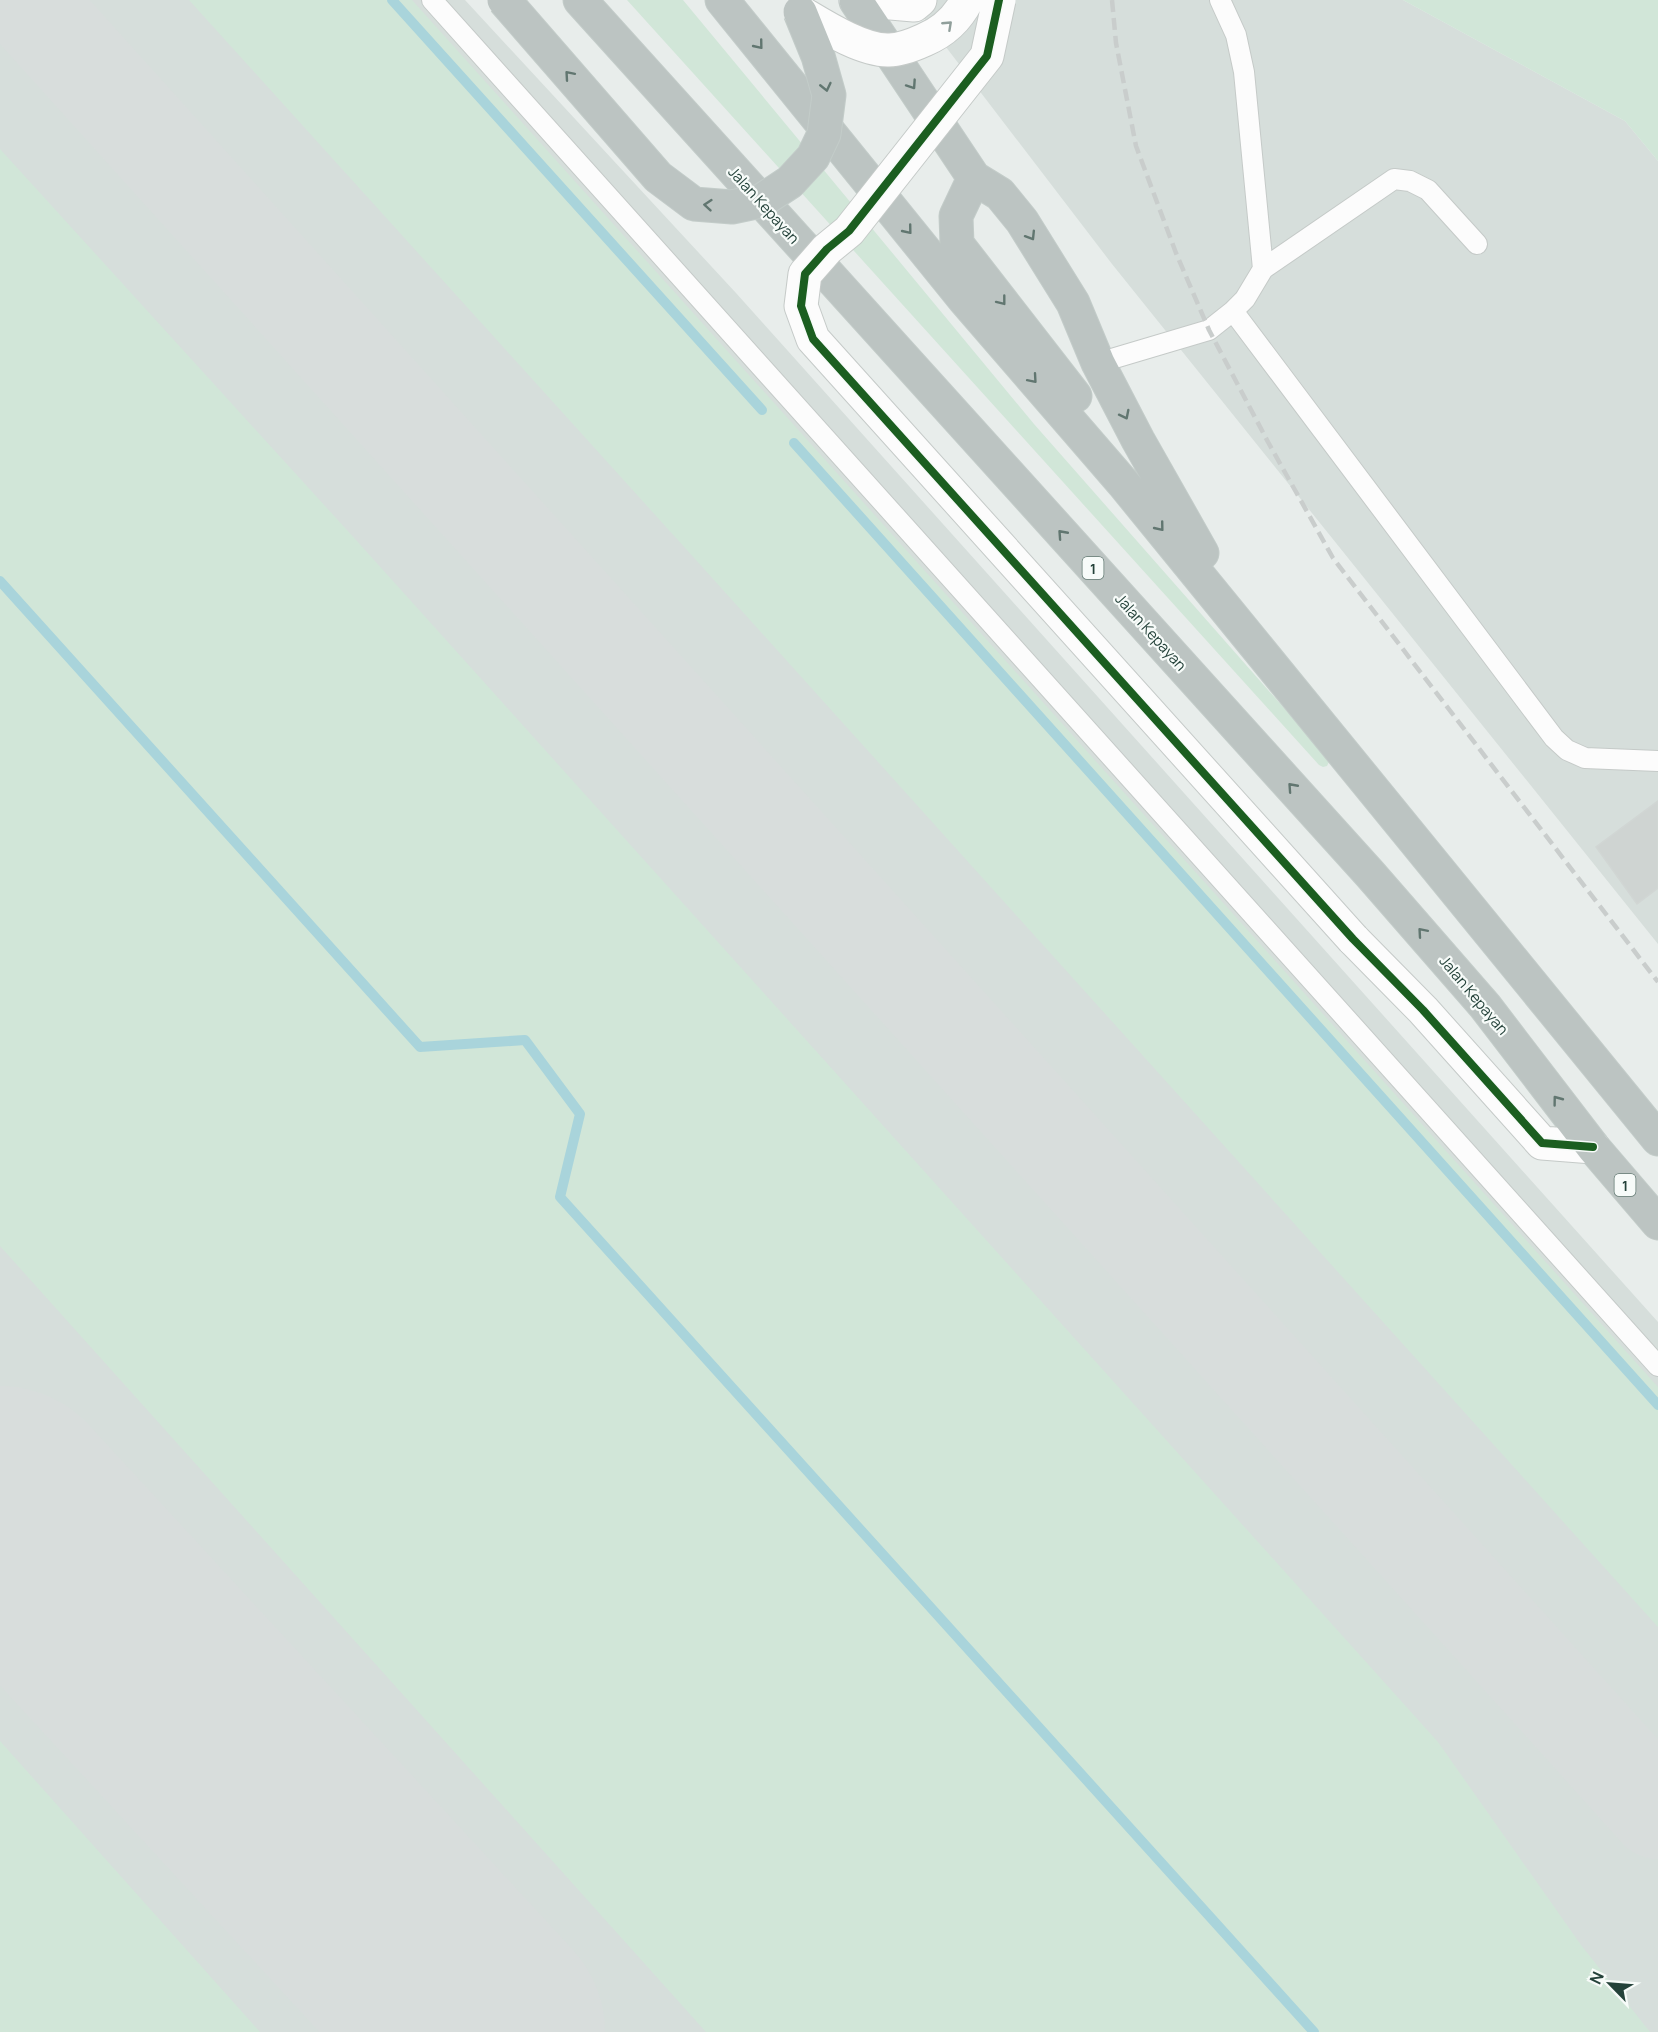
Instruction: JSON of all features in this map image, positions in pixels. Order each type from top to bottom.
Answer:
[{"type":"highway","points":[[504,0],[658,177],[694,204],[732,207],[761,201],[790,182],[813,157],[824,134],[829,95],[818,56],[795,6]]},
{"type":"highway","name":"Jalan Kepayan","points":[[580,0],[1370,874],[1485,1006],[1593,1147],[1658,1223]]},
{"type":"highway","points":[[722,0],[964,299],[1123,483],[1658,1139]]},
{"type":"highway","points":[[856,0],[974,178],[1000,194],[1022,221],[1073,303],[1098,363],[1170,500],[1256,645]]},
{"type":"highway","points":[[974,178],[956,216],[957,244],[1088,413],[1123,483]]},
{"type":"street","points":[[856,0],[914,5],[920,0]]},
{"type":"street","points":[[795,6],[850,41],[887,50],[908,47],[937,35],[954,19],[967,0]]},
{"type":"street","points":[[999,0],[987,56],[849,231],[826,249],[805,274],[801,306],[813,339],[1353,939],[1423,1010],[1542,1143],[1593,1147]]},
{"type":"lane","points":[[432,0],[1658,1366]]},
{"type":"lane","points":[[1220,0],[1236,35],[1245,72],[1263,269]]},
{"type":"lane","points":[[1098,363],[1209,330],[1245,299],[1263,269],[1394,180],[1410,181],[1428,190],[1477,244]]},
{"type":"lane","points":[[1233,311],[1554,738],[1567,750],[1586,758],[1658,761]]},
{"type":"shaded area","points":[[0,0],[465,0],[736,293],[1658,1322],[1658,2032],[0,2032]]},
{"type":"shaded area","points":[[910,0],[1403,0],[1625,121],[1658,161],[1658,944],[1112,264]]},
{"type":"green space","points":[[189,0],[412,0],[1658,1387],[1658,1627],[696,560]]},
{"type":"green space","points":[[627,0],[683,0],[1034,424],[1328,758],[1327,766],[1319,765]]},
{"type":"green space","points":[[1403,0],[1658,0],[1658,161],[1625,121]]},
{"type":"green space","points":[[0,149],[356,540],[1438,1742],[1581,1945],[1650,2032],[706,2032],[0,1246]]},
{"type":"green space","points":[[0,1741],[260,2032],[0,2032]]},
{"type":"building","points":[[1658,801],[1658,888],[1637,904],[1596,847]]},
{"type":"waterway","points":[[392,0],[762,410]]},
{"type":"waterway","points":[[794,443],[1658,1405]]},
{"type":"waterway","points":[[0,581],[420,1047],[525,1040],[580,1114],[560,1197],[1314,2032]]},
{"type":"taxiway","points":[[25,0],[1658,1811]]},
{"type":"runway","points":[[0,1507],[484,2032]]},
{"type":"railway","points":[[1112,0],[1116,43],[1136,146],[1176,253],[1209,330],[1268,442],[1333,558],[1658,982]]},
{"type":"cycle path","points":[[999,0],[987,56],[849,231],[827,249],[805,274],[801,306],[813,339],[1353,939],[1423,1010],[1542,1143],[1593,1147]]}]
